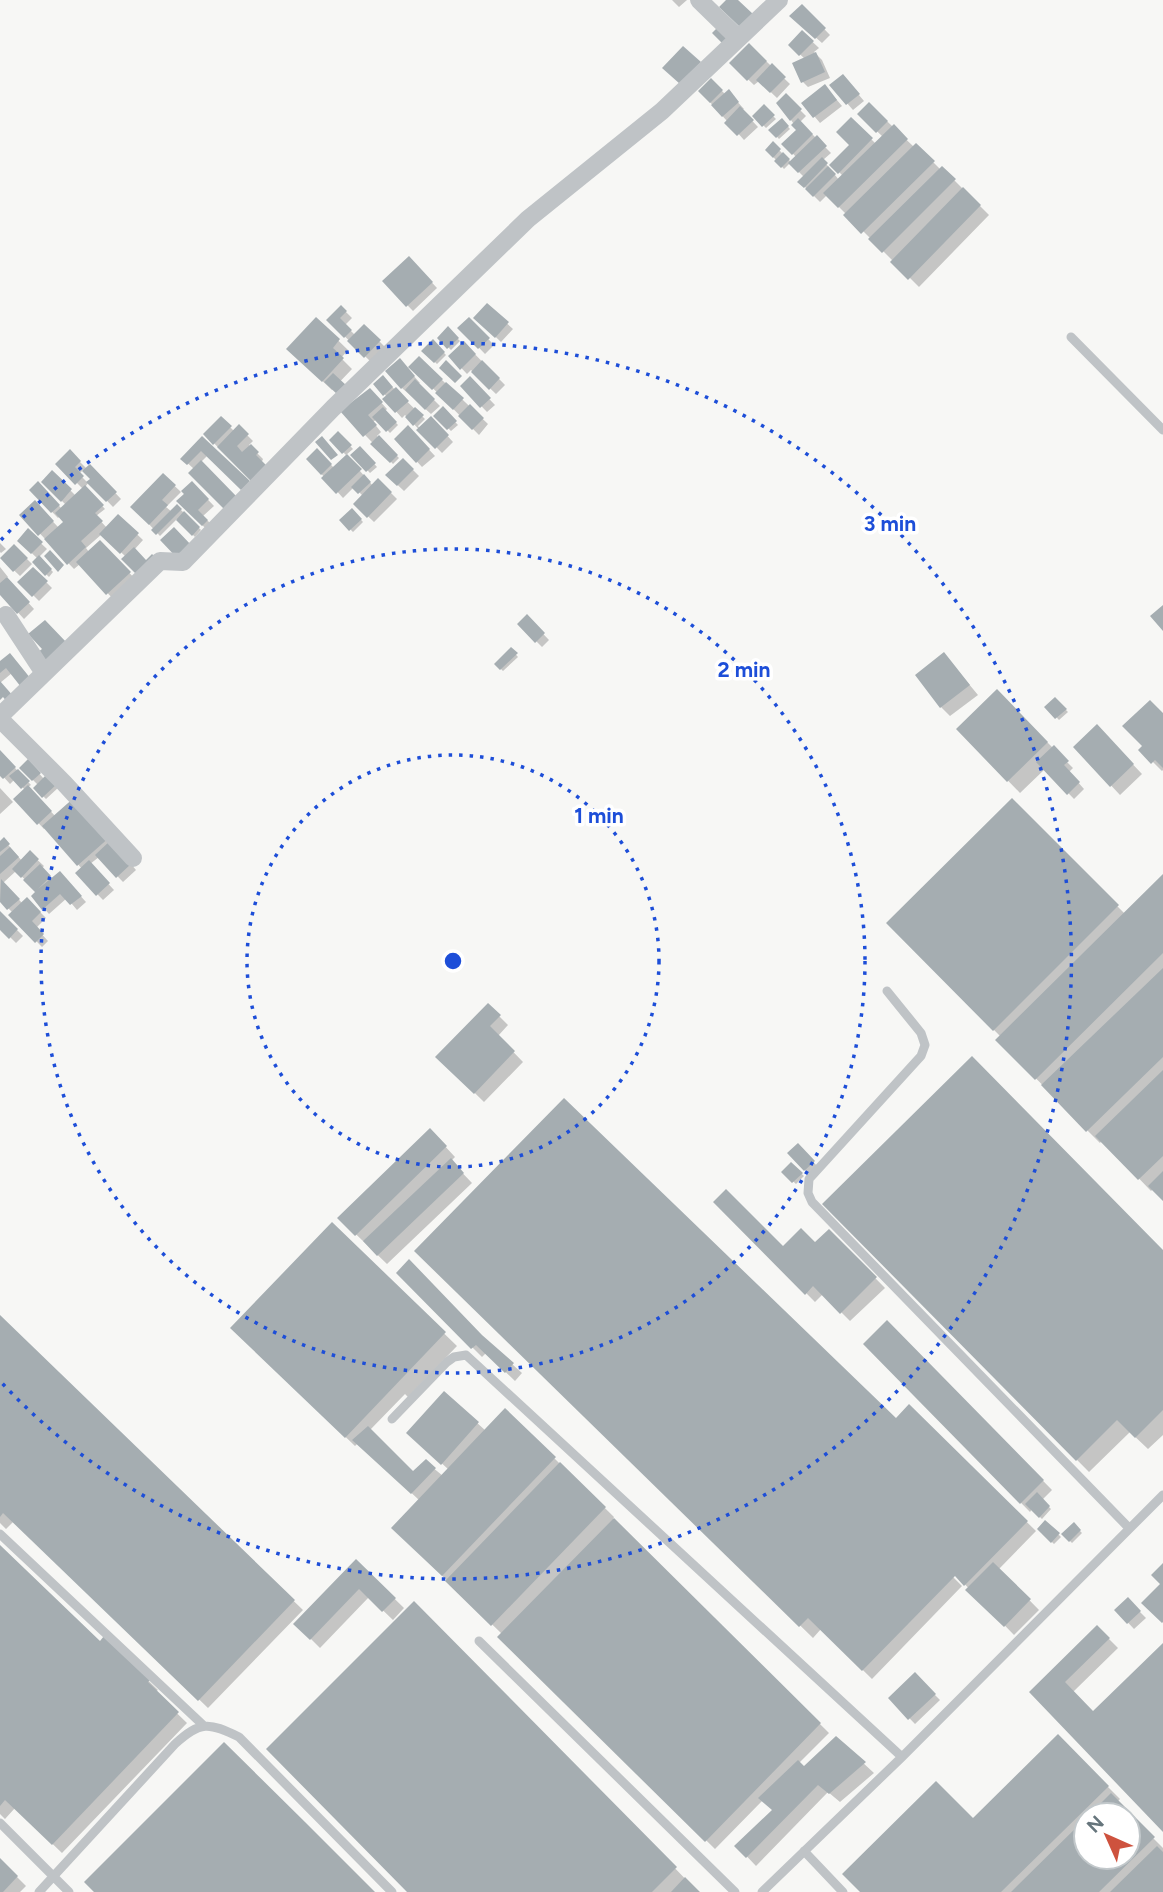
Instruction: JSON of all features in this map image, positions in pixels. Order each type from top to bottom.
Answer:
[{"type":"street","points":[[699,0],[738,38]]},
{"type":"street","points":[[133,859],[0,718],[160,561],[184,562],[333,408],[528,219],[662,111],[779,0]]},
{"type":"street","points":[[6,615],[44,673]]},
{"type":"lane","points":[[1071,337],[1163,430]]},
{"type":"lane","points":[[887,991],[921,1033],[925,1045],[921,1056],[809,1179],[808,1193],[812,1202],[1129,1528]]},
{"type":"lane","points":[[391,1419],[447,1362],[454,1357],[466,1355],[902,1757]]},
{"type":"lane","points":[[762,1892],[902,1757],[1163,1495]]},
{"type":"lane","points":[[0,1534],[202,1725]]},
{"type":"lane","points":[[480,1641],[734,1892]]},
{"type":"lane","points":[[39,1892],[174,1744],[202,1725],[218,1727],[239,1737],[392,1892]]},
{"type":"lane","points":[[0,1824],[69,1892]]},
{"type":"lane","points":[[804,1851],[843,1892]]},
{"type":"building","points":[[726,0],[738,0],[753,14],[741,28],[719,7]]},
{"type":"building","points":[[802,4],[826,28],[815,39],[789,16]]},
{"type":"building","points":[[720,25],[732,36],[724,45],[712,33]]},
{"type":"building","points":[[802,30],[814,41],[799,56],[788,45]]},
{"type":"building","points":[[749,43],[767,61],[747,81],[729,63]]},
{"type":"building","points":[[683,46],[701,62],[680,84],[662,68]]},
{"type":"building","points":[[816,52],[825,72],[801,83],[792,63]]},
{"type":"building","points":[[772,63],[786,77],[770,93],[756,80]]},
{"type":"building","points":[[843,74],[860,94],[846,105],[829,85]]},
{"type":"building","points":[[711,78],[723,90],[710,103],[698,91]]},
{"type":"building","points":[[825,84],[837,100],[813,118],[801,103]]},
{"type":"building","points":[[729,89],[739,102],[722,117],[711,105]]},
{"type":"building","points":[[786,93],[802,109],[790,121],[776,103]]},
{"type":"building","points":[[869,102],[888,121],[876,133],[857,114]]},
{"type":"building","points":[[764,104],[775,115],[762,127],[752,116]]},
{"type":"building","points":[[740,106],[754,120],[737,136],[724,123]]},
{"type":"building","points":[[851,117],[873,138],[838,174],[829,165],[849,145],[836,132]]},
{"type":"building","points":[[782,118],[789,126],[776,138],[768,130]]},
{"type":"building","points":[[798,118],[813,134],[792,155],[781,144],[796,130],[791,125]]},
{"type":"building","points":[[894,124],[908,139],[838,208],[823,193]]},
{"type":"building","points":[[817,135],[827,146],[798,173],[788,163]]},
{"type":"building","points":[[773,141],[781,149],[773,158],[765,150]]},
{"type":"building","points":[[916,143],[935,161],[861,234],[843,215]]},
{"type":"building","points":[[783,152],[790,159],[781,168],[774,161]]},
{"type":"building","points":[[822,157],[828,163],[804,188],[797,182]]},
{"type":"building","points":[[828,166],[836,174],[813,197],[805,189]]},
{"type":"building","points":[[942,166],[956,179],[882,253],[868,239]]},
{"type":"building","points":[[963,187],[981,205],[908,280],[890,262]]},
{"type":"building","points":[[409,256],[433,282],[406,307],[382,281]]},
{"type":"building","points":[[487,303],[509,322],[495,338],[473,318]]},
{"type":"building","points":[[341,305],[347,311],[340,318],[352,330],[344,338],[326,320]]},
{"type":"building","points":[[316,317],[340,339],[333,348],[344,358],[322,382],[286,349]]},
{"type":"building","points":[[469,317],[490,338],[478,349],[457,328]]},
{"type":"building","points":[[364,324],[381,340],[364,358],[347,341]]},
{"type":"building","points":[[448,326],[459,338],[447,349],[437,338]]},
{"type":"building","points":[[433,339],[445,352],[434,363],[421,351]]},
{"type":"building","points":[[464,341],[476,354],[460,370],[448,356]]},
{"type":"building","points":[[419,356],[443,379],[432,390],[408,367]]},
{"type":"building","points":[[400,358],[415,376],[401,389],[385,371]]},
{"type":"building","points":[[446,360],[462,376],[455,383],[439,368]]},
{"type":"building","points":[[482,360],[500,378],[489,390],[471,372]]},
{"type":"building","points":[[333,373],[347,386],[338,395],[324,382]]},
{"type":"building","points":[[383,375],[393,387],[383,396],[373,384]]},
{"type":"building","points":[[470,376],[491,398],[480,408],[460,386]]},
{"type":"building","points":[[415,379],[435,399],[425,410],[405,390]]},
{"type":"building","points":[[446,382],[464,398],[453,410],[435,393]]},
{"type":"building","points":[[396,387],[409,401],[395,413],[382,399]]},
{"type":"building","points":[[370,388],[383,402],[368,415],[377,425],[363,437],[340,411]]},
{"type":"building","points":[[470,404],[484,418],[472,430],[458,416]]},
{"type":"building","points":[[443,406],[457,421],[447,430],[433,416]]},
{"type":"building","points":[[383,407],[397,422],[386,432],[372,417]]},
{"type":"building","points":[[415,407],[424,415],[413,426],[405,417]]},
{"type":"building","points":[[221,416],[232,426],[213,445],[203,434]]},
{"type":"building","points":[[431,416],[449,435],[435,449],[416,430]]},
{"type":"building","points":[[239,424],[249,434],[237,446],[242,452],[251,444],[259,452],[256,455],[268,467],[252,482],[217,447]]},
{"type":"building","points":[[408,425],[430,449],[416,463],[394,439]]},
{"type":"building","points":[[338,431],[352,445],[342,454],[329,440]]},
{"type":"building","points":[[379,435],[398,455],[390,463],[370,444]]},
{"type":"building","points":[[202,436],[250,481],[241,490],[201,451],[187,465],[180,459]]},
{"type":"building","points":[[322,436],[338,455],[331,460],[315,442]]},
{"type":"building","points":[[360,446],[376,463],[366,472],[350,455]]},
{"type":"building","points":[[317,448],[332,464],[321,475],[306,459]]},
{"type":"building","points":[[70,449],[81,461],[75,467],[84,476],[75,485],[55,464]]},
{"type":"building","points":[[347,454],[362,469],[336,494],[321,478]]},
{"type":"building","points":[[403,458],[414,469],[397,486],[385,475]]},
{"type":"building","points":[[201,460],[237,497],[224,509],[188,473]]},
{"type":"building","points":[[90,464],[117,492],[106,502],[86,482],[90,479],[82,471]]},
{"type":"building","points":[[52,470],[72,489],[61,502],[41,482]]},
{"type":"building","points":[[163,473],[176,485],[162,500],[168,505],[149,525],[130,507]]},
{"type":"building","points":[[364,474],[371,482],[358,494],[351,487]]},
{"type":"building","points":[[378,478],[392,492],[367,518],[353,504]]},
{"type":"building","points":[[38,481],[60,505],[51,513],[29,490]]},
{"type":"building","points":[[192,481],[209,499],[198,510],[208,520],[202,526],[176,501],[184,494],[181,491]]},
{"type":"building","points":[[85,485],[104,505],[95,513],[103,521],[81,541],[86,547],[67,565],[44,539],[63,522],[55,513]]},
{"type":"building","points":[[35,500],[54,521],[38,536],[19,515]]},
{"type":"building","points":[[177,504],[182,509],[156,535],[151,530]]},
{"type":"building","points":[[352,508],[362,519],[349,531],[339,520]]},
{"type":"building","points":[[184,511],[200,527],[192,536],[176,520]]},
{"type":"building","points":[[118,514],[139,533],[120,554],[99,534]]},
{"type":"building","points":[[174,527],[192,546],[178,559],[160,540]]},
{"type":"building","points":[[28,528],[43,542],[31,554],[17,541]]},
{"type":"building","points":[[100,540],[131,572],[106,595],[76,562]]},
{"type":"building","points":[[14,544],[28,558],[13,572],[0,558]]},
{"type":"building","points":[[134,547],[146,560],[152,554],[157,559],[139,577],[121,559]]},
{"type":"building","points":[[50,550],[64,565],[58,572],[44,556]]},
{"type":"building","points":[[39,555],[52,569],[45,576],[32,562]]},
{"type":"building","points":[[33,567],[48,581],[32,597],[17,582]]},
{"type":"building","points":[[7,577],[30,602],[17,614],[0,595],[0,583]]},
{"type":"building","points":[[1163,605],[1163,631],[1150,616]]},
{"type":"building","points":[[527,614],[545,633],[535,643],[517,624]]},
{"type":"building","points":[[45,620],[67,643],[47,661],[38,652],[42,649],[28,634]]},
{"type":"building","points":[[511,647],[518,653],[500,670],[494,664]]},
{"type":"building","points":[[944,652],[970,685],[940,708],[915,675]]},
{"type":"building","points":[[10,653],[31,679],[21,687],[6,668],[0,673],[0,661]]},
{"type":"building","points":[[0,681],[14,697],[8,703],[3,697],[0,700]]},
{"type":"building","points":[[997,689],[1048,742],[1007,782],[956,729]]},
{"type":"building","points":[[1055,697],[1067,709],[1055,719],[1044,707]]},
{"type":"building","points":[[1150,700],[1163,713],[1163,768],[1155,760],[1151,764],[1138,750],[1142,746],[1122,726]]},
{"type":"building","points":[[1097,724],[1134,764],[1110,787],[1073,747]]},
{"type":"building","points":[[1054,745],[1069,761],[1064,765],[1080,782],[1067,795],[1036,762]]},
{"type":"building","points":[[0,750],[16,767],[3,779],[0,776]]},
{"type":"building","points":[[28,759],[41,773],[32,781],[19,768]]},
{"type":"building","points":[[18,769],[30,781],[21,789],[9,776]]},
{"type":"building","points":[[48,773],[58,783],[42,798],[33,788]]},
{"type":"building","points":[[28,785],[52,811],[37,825],[13,799]]},
{"type":"building","points":[[76,796],[111,836],[77,866],[42,826]]},
{"type":"building","points":[[1012,798],[1119,905],[993,1031],[886,923]]},
{"type":"building","points":[[4,837],[10,844],[0,852],[0,841]]},
{"type":"building","points":[[111,840],[131,864],[116,878],[95,855]]},
{"type":"building","points":[[10,847],[19,857],[0,874],[0,856]]},
{"type":"building","points":[[30,850],[39,859],[21,878],[12,869]]},
{"type":"building","points":[[89,860],[110,883],[96,896],[75,873]]},
{"type":"building","points":[[40,864],[51,876],[38,889],[60,871],[82,896],[70,905],[60,894],[42,910],[31,896],[35,892],[23,880]]},
{"type":"building","points":[[1163,874],[1163,953],[1035,1080],[995,1040]]},
{"type":"building","points":[[1,879],[20,899],[7,910],[0,902]]},
{"type":"building","points":[[27,897],[41,912],[32,921],[44,934],[35,943],[8,915]]},
{"type":"building","points":[[0,911],[18,929],[9,939],[0,930]]},
{"type":"building","points":[[1163,968],[1163,1057],[1086,1132],[1041,1085]]},
{"type":"building","points":[[488,1003],[501,1015],[490,1026],[515,1051],[474,1094],[435,1057]]},
{"type":"building","points":[[972,1056],[1163,1250],[1163,1410],[1135,1438],[1117,1420],[1076,1461],[822,1204]]},
{"type":"building","points":[[1163,1070],[1163,1156],[1138,1180],[1095,1136]]},
{"type":"building","points":[[564,1098],[896,1418],[909,1404],[1028,1521],[964,1586],[955,1576],[862,1671],[808,1618],[799,1627],[414,1251]]},
{"type":"building","points":[[430,1128],[447,1146],[355,1236],[337,1218]]},
{"type":"building","points":[[798,1143],[815,1161],[804,1171],[787,1153]]},
{"type":"building","points":[[451,1158],[464,1173],[377,1256],[363,1241]]},
{"type":"building","points":[[791,1162],[803,1173],[792,1183],[781,1172]]},
{"type":"building","points":[[1163,1171],[1163,1201],[1148,1186]]},
{"type":"building","points":[[726,1189],[783,1246],[801,1228],[815,1242],[829,1229],[877,1277],[840,1314],[813,1286],[805,1295],[713,1202]]},
{"type":"building","points":[[332,1222],[446,1332],[345,1438],[230,1328]]},
{"type":"building","points":[[409,1259],[482,1335],[514,1363],[505,1373],[476,1345],[471,1349],[396,1273]]},
{"type":"building","points":[[0,1315],[295,1600],[198,1701],[3,1513],[0,1517]]},
{"type":"building","points":[[887,1320],[1044,1480],[1020,1504],[863,1344]]},
{"type":"building","points":[[444,1391],[479,1422],[441,1465],[406,1433]]},
{"type":"building","points":[[505,1408],[556,1457],[442,1576],[391,1528]]},
{"type":"building","points":[[368,1426],[413,1471],[426,1459],[436,1468],[411,1494],[352,1440]]},
{"type":"building","points":[[560,1462],[606,1507],[491,1626],[445,1581]]},
{"type":"building","points":[[1037,1492],[1050,1506],[1039,1518],[1025,1504]]},
{"type":"building","points":[[614,1518],[821,1723],[705,1842],[497,1637]]},
{"type":"building","points":[[1045,1520],[1060,1533],[1051,1543],[1037,1529]]},
{"type":"building","points":[[1074,1522],[1081,1530],[1069,1542],[1061,1534]]},
{"type":"building","points":[[0,1545],[100,1641],[104,1636],[179,1712],[52,1845],[5,1800],[0,1806]]},
{"type":"building","points":[[356,1559],[396,1598],[382,1612],[359,1589],[310,1640],[293,1624]]},
{"type":"building","points":[[993,1562],[1031,1599],[1004,1627],[965,1590]]},
{"type":"building","points":[[1163,1563],[1162,1623],[1141,1603],[1160,1584],[1151,1575]]},
{"type":"building","points":[[1128,1597],[1141,1611],[1127,1624],[1114,1610]]},
{"type":"building","points":[[414,1601],[677,1867],[652,1892],[407,1892],[266,1749]]},
{"type":"building","points":[[1097,1625],[1110,1638],[1065,1682],[1093,1711],[1163,1643],[1163,1832],[1142,1810],[1142,1801],[1133,1801],[1029,1692]]},
{"type":"building","points":[[915,1672],[936,1694],[908,1720],[888,1698]]},
{"type":"building","points":[[1058,1734],[1109,1786],[1094,1801],[1072,1801],[1072,1822],[1001,1892],[860,1892],[842,1874],[936,1781],[973,1818]]},
{"type":"building","points":[[836,1736],[866,1762],[829,1794],[818,1785],[746,1858],[734,1846],[772,1810],[758,1798],[798,1760],[804,1766]]},
{"type":"building","points":[[224,1742],[375,1892],[94,1892],[84,1882]]},
{"type":"building","points":[[1111,1793],[1119,1801],[1103,1801]]},
{"type":"building","points":[[1142,1824],[1155,1837],[1142,1850]]},
{"type":"building","points":[[1072,1832],[1072,1871],[1120,1871],[1099,1892],[1011,1892]]},
{"type":"building","points":[[1157,1846],[1163,1852],[1163,1892],[1110,1892],[1131,1871],[1142,1871],[1142,1861]]},
{"type":"building","points":[[0,1858],[18,1876],[3,1892],[0,1892]]},
{"type":"building","points":[[685,1877],[700,1892],[671,1892]]}]
